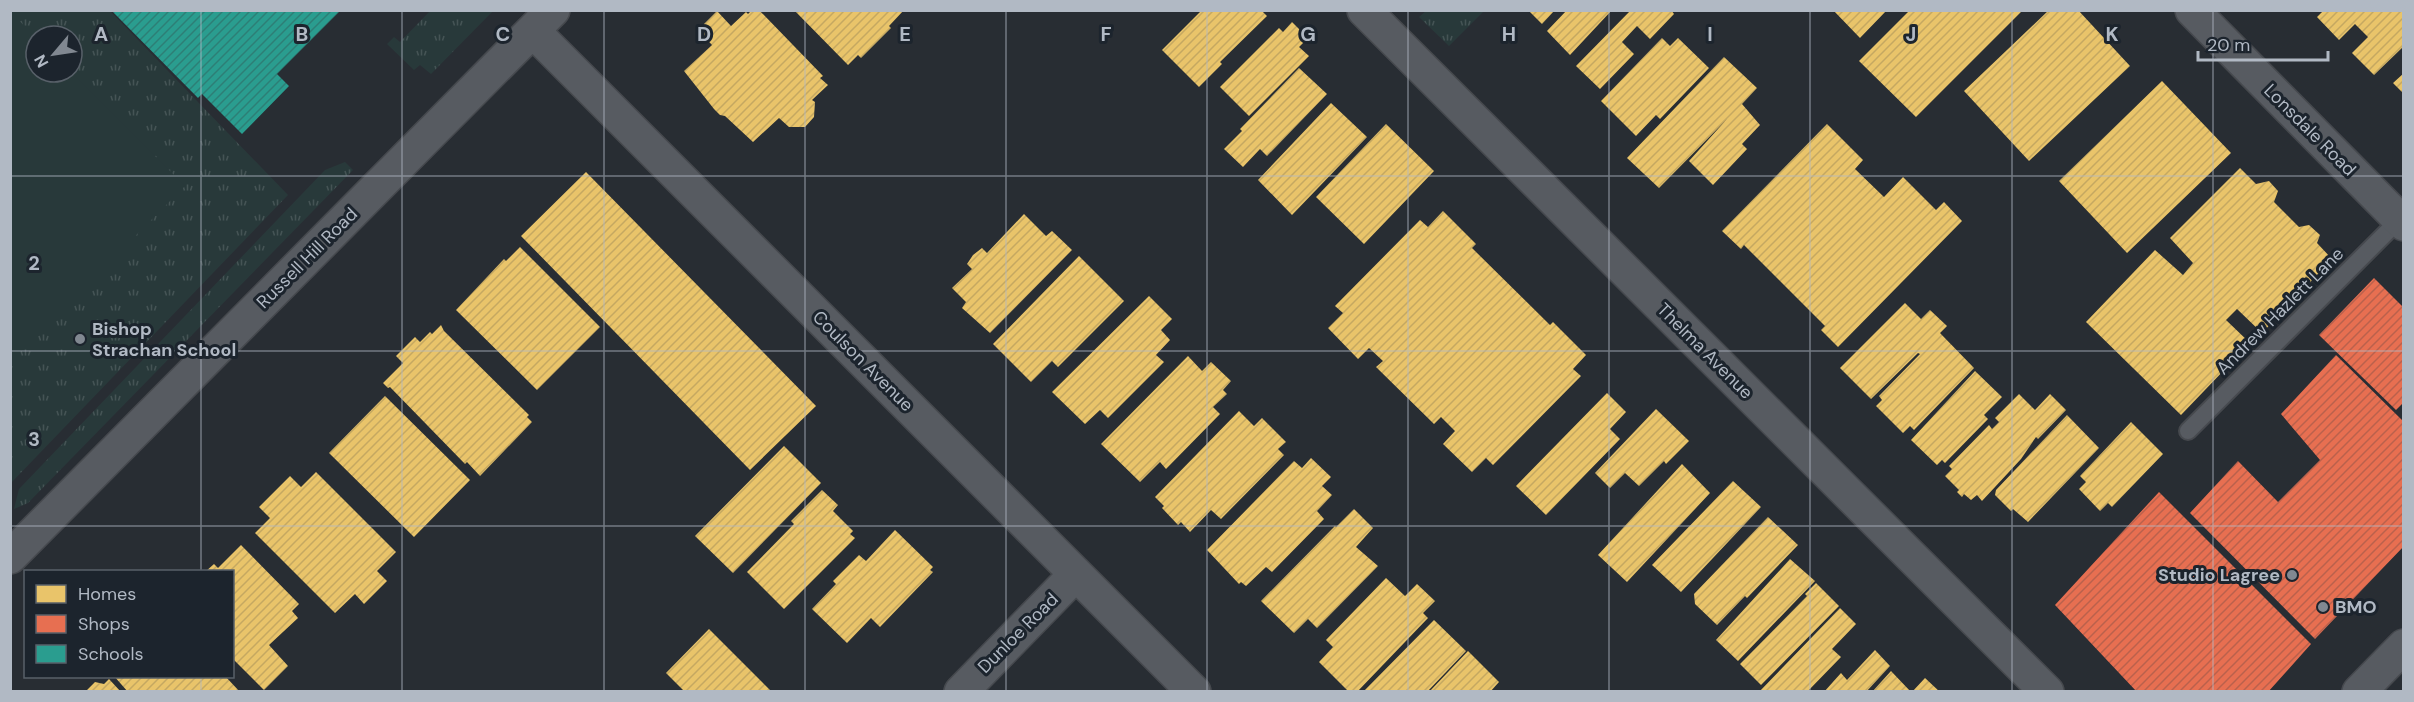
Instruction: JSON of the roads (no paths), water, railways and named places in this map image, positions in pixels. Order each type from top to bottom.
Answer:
[{"type":"street","name":"Thelma Avenue","points":[[1364,10],[2047,692]]},
{"type":"street","name":"Lonsdale Road","points":[[2192,10],[2402,220]]},
{"type":"street","name":"Russell Hill Road","points":[[10,557],[543,21]]},
{"type":"street","name":"Coulson Avenue","points":[[543,21],[1076,575],[1194,692]]},
{"type":"street","name":"Dunloe Road","points":[[961,692],[1076,575]]},
{"type":"street","points":[[2359,692],[2403,646]]},
{"type":"lane","name":"Andrew Hazlett Lane","points":[[2188,431],[2402,220]]},
{"type":"place","name":"Bishop Strachan School","points":[[80,339]]},
{"type":"place","name":"Studio Lagree","points":[[2292,575]]},
{"type":"place","name":"BMO","points":[[2323,607]]}]
